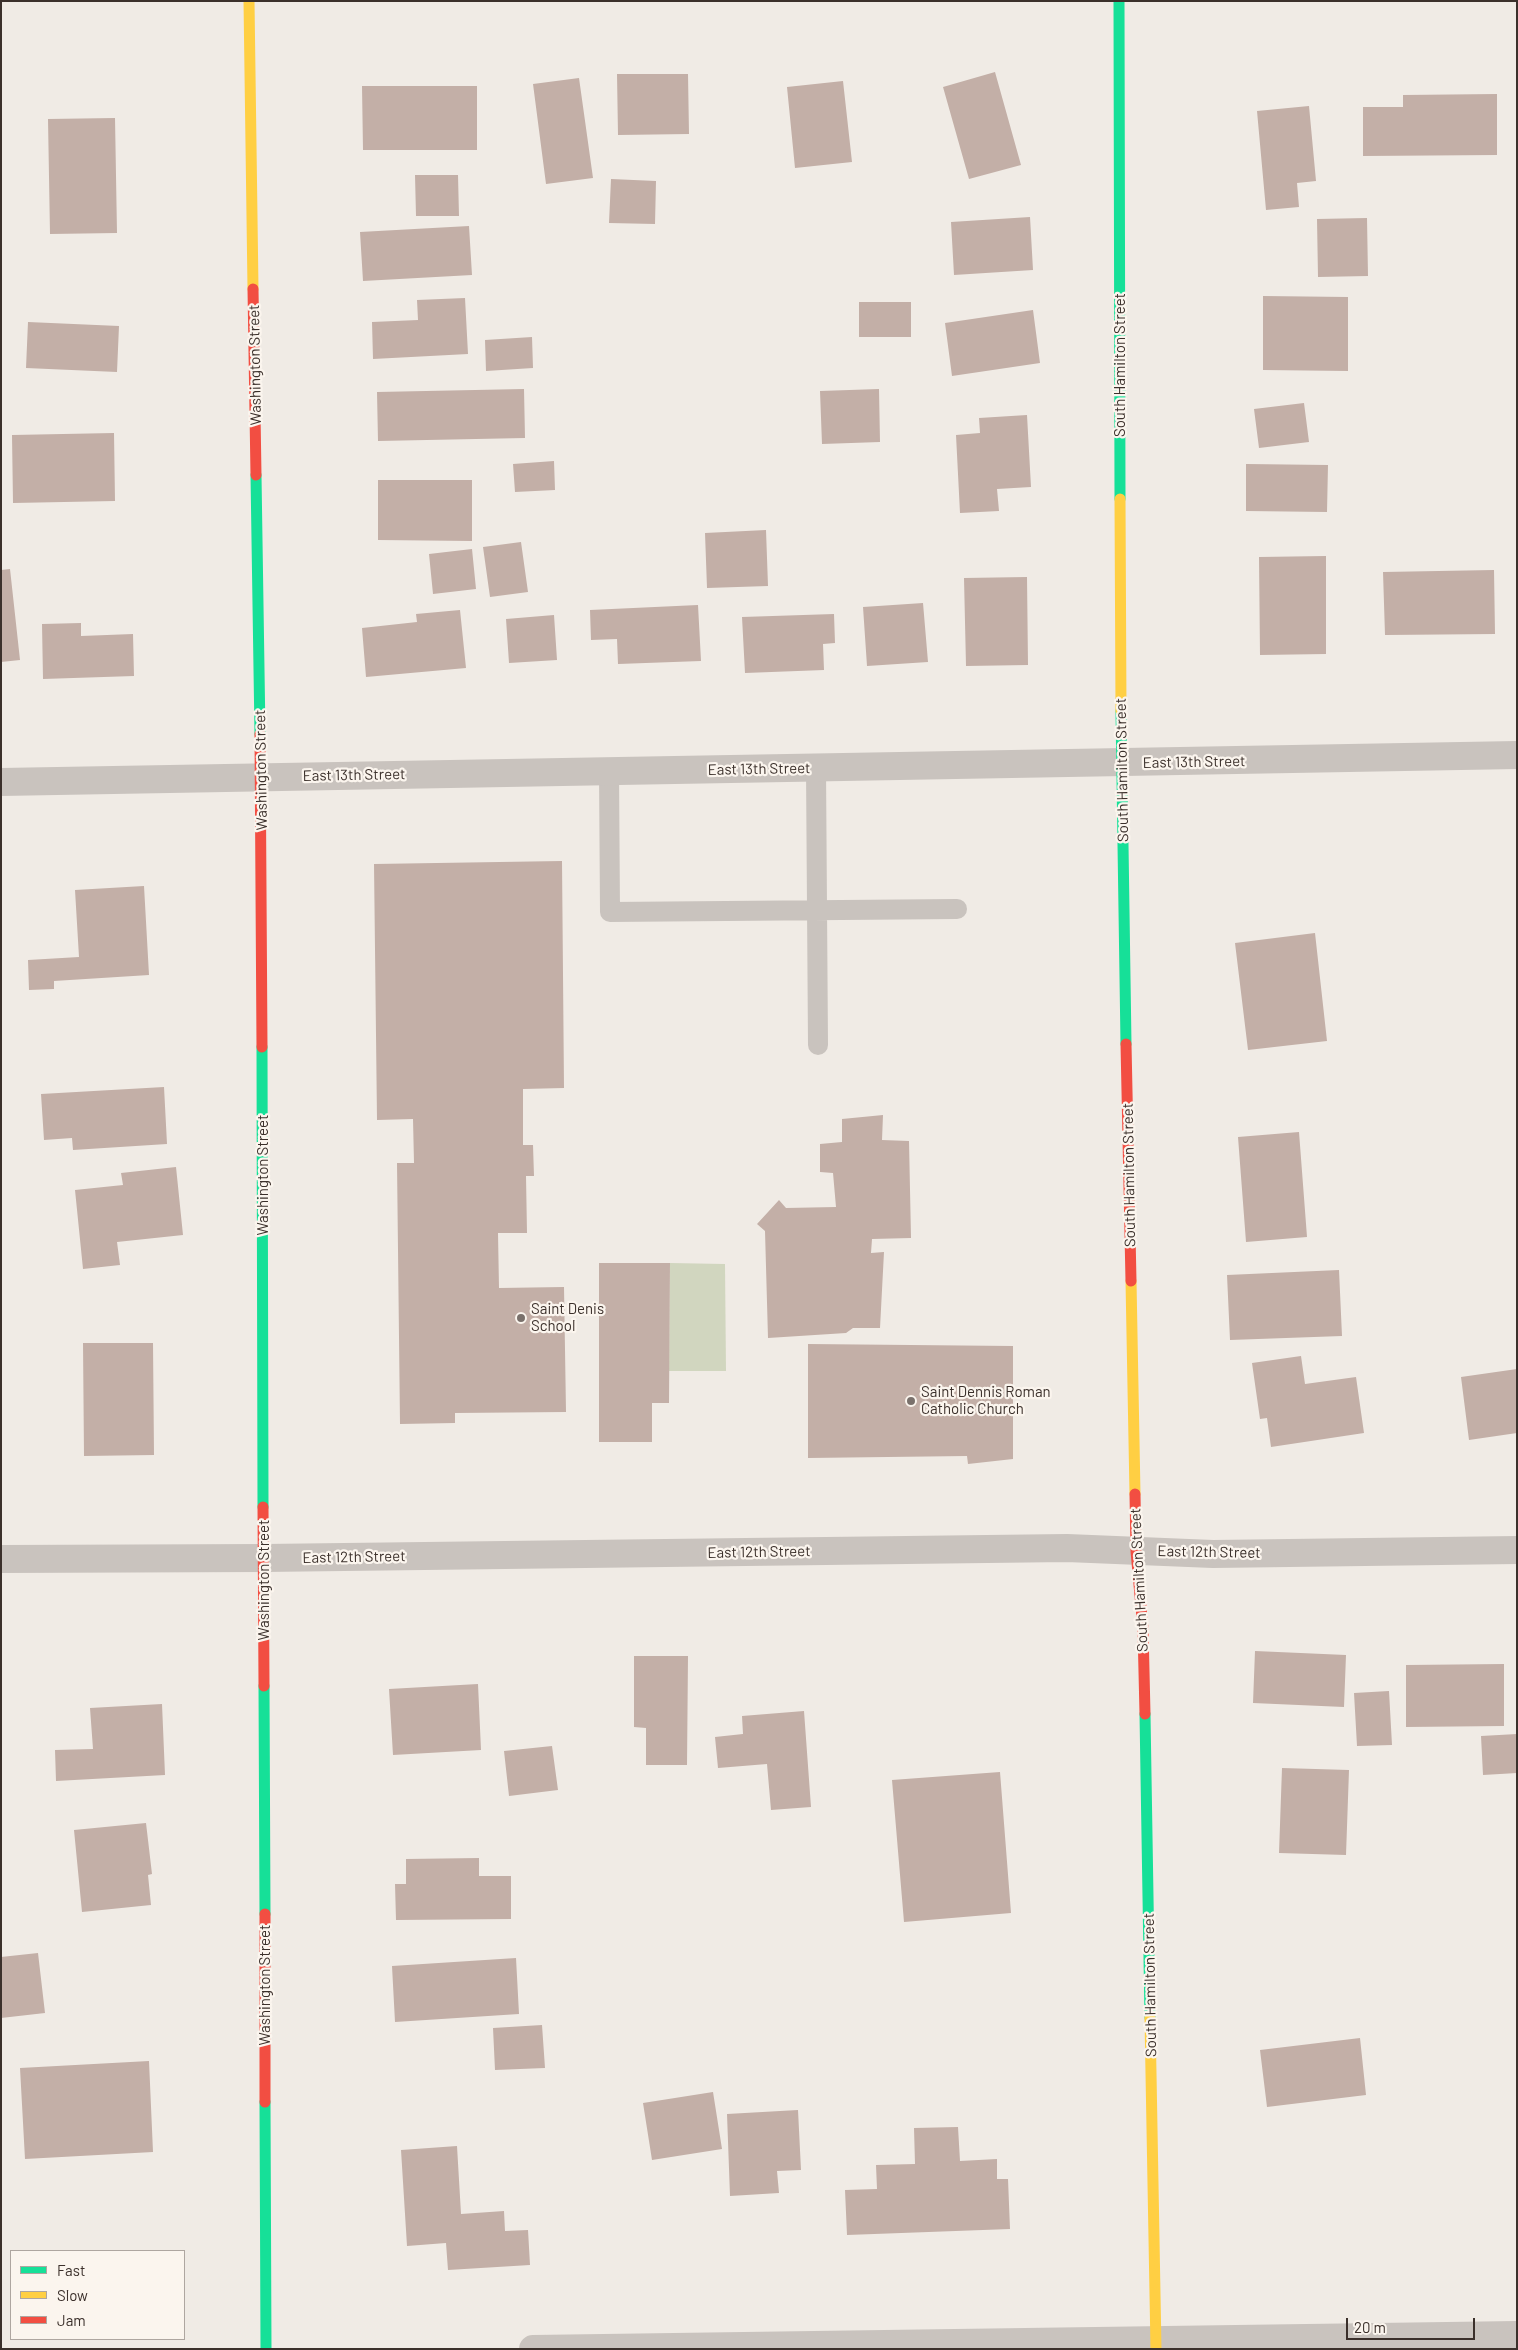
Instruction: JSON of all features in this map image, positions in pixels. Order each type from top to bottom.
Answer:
[{"type":"street","name":"Washington Street","points":[[249,1],[261,776],[266,2349]]},
{"type":"street","name":"South Hamilton Street","points":[[1119,1],[1122,763],[1136,1551],[1143,1639],[1156,2344]]},
{"type":"street","name":"East 13th Street","points":[[1,782],[1517,755]]},
{"type":"street","name":"East 12th Street","points":[[1,1559],[264,1558],[1067,1548],[1213,1554],[1517,1550]]},
{"type":"street","points":[[533,2349],[1156,2344],[1517,2335]]},
{"type":"lane","points":[[816,768],[818,1045]]},
{"type":"lane","points":[[609,771],[610,912],[956,909]]},
{"type":"green space","points":[[670,1263],[725,1264],[726,1371],[669,1371]]},
{"type":"building","points":[[995,72],[1021,165],[969,179],[943,87]]},
{"type":"building","points":[[617,74],[688,74],[689,134],[618,135]]},
{"type":"building","points":[[579,78],[593,178],[546,184],[533,84]]},
{"type":"building","points":[[843,81],[852,162],[795,168],[787,87]]},
{"type":"building","points":[[362,86],[477,86],[477,150],[363,150]]},
{"type":"building","points":[[1497,94],[1497,155],[1363,156],[1363,107],[1403,107],[1403,95]]},
{"type":"building","points":[[1309,106],[1316,181],[1297,183],[1299,207],[1266,210],[1257,111]]},
{"type":"building","points":[[115,118],[117,233],[50,234],[48,119]]},
{"type":"building","points":[[415,175],[458,175],[459,216],[416,216]]},
{"type":"building","points":[[611,179],[656,181],[655,224],[609,223]]},
{"type":"building","points":[[1030,217],[1033,270],[954,275],[951,222]]},
{"type":"building","points":[[1367,218],[1368,276],[1318,277],[1317,219]]},
{"type":"building","points":[[469,226],[472,275],[363,281],[360,232]]},
{"type":"building","points":[[1263,296],[1348,297],[1348,371],[1263,370]]},
{"type":"building","points":[[465,298],[468,354],[373,359],[372,322],[418,320],[417,300]]},
{"type":"building","points":[[859,302],[911,302],[911,337],[859,337]]},
{"type":"building","points":[[1033,310],[1040,363],[952,376],[945,323]]},
{"type":"building","points":[[28,322],[119,326],[117,372],[26,368]]},
{"type":"building","points":[[532,337],[533,368],[486,371],[485,340]]},
{"type":"building","points":[[524,389],[525,438],[378,441],[377,392]]},
{"type":"building","points":[[879,389],[880,442],[822,444],[820,391]]},
{"type":"building","points":[[1304,403],[1309,442],[1259,448],[1254,409]]},
{"type":"building","points":[[1027,415],[1031,487],[997,489],[999,511],[960,513],[956,435],[980,433],[979,418]]},
{"type":"building","points":[[114,433],[115,501],[13,503],[12,435]]},
{"type":"building","points":[[554,461],[555,490],[515,492],[513,464]]},
{"type":"building","points":[[1246,464],[1328,465],[1327,512],[1246,511]]},
{"type":"building","points":[[378,480],[472,480],[472,541],[378,540]]},
{"type":"building","points":[[766,530],[768,586],[707,588],[705,533]]},
{"type":"building","points":[[521,542],[528,592],[490,597],[483,547]]},
{"type":"building","points":[[472,549],[476,589],[433,594],[429,554]]},
{"type":"building","points":[[1326,556],[1326,654],[1260,655],[1259,557]]},
{"type":"building","points":[[10,569],[20,660],[1,662],[1,570]]},
{"type":"building","points":[[1494,570],[1495,634],[1385,635],[1383,572]]},
{"type":"building","points":[[1027,577],[1028,665],[966,666],[964,578]]},
{"type":"building","points":[[923,603],[928,662],[867,666],[863,607]]},
{"type":"building","points":[[698,605],[701,661],[618,664],[617,639],[591,640],[590,610]]},
{"type":"building","points":[[460,610],[466,668],[366,677],[362,628],[417,622],[416,614]]},
{"type":"building","points":[[834,614],[835,643],[823,644],[824,670],[745,673],[742,617]]},
{"type":"building","points":[[554,615],[557,660],[509,663],[506,619]]},
{"type":"building","points":[[81,623],[81,636],[133,634],[134,676],[43,679],[42,624]]},
{"type":"building","points":[[562,861],[564,1088],[523,1089],[523,1145],[533,1145],[534,1176],[526,1176],[527,1233],[498,1233],[499,1288],[564,1287],[566,1412],[455,1413],[455,1423],[400,1424],[397,1163],[414,1163],[413,1119],[377,1120],[374,864]]},
{"type":"building","points":[[144,886],[149,975],[54,981],[54,989],[29,990],[28,960],[79,957],[75,890]]},
{"type":"building","points":[[1315,933],[1327,1041],[1248,1050],[1235,943]]},
{"type":"building","points":[[164,1087],[167,1144],[73,1150],[72,1138],[44,1140],[41,1094]]},
{"type":"building","points":[[883,1115],[882,1140],[909,1141],[911,1238],[872,1239],[871,1253],[884,1252],[880,1328],[853,1328],[846,1333],[768,1338],[765,1231],[757,1224],[779,1200],[786,1208],[836,1207],[833,1173],[820,1172],[820,1144],[842,1142],[842,1119]]},
{"type":"building","points":[[1299,1132],[1307,1237],[1246,1242],[1238,1137]]},
{"type":"building","points":[[176,1167],[183,1235],[117,1242],[120,1265],[83,1269],[75,1190],[123,1185],[121,1173]]},
{"type":"building","points":[[599,1263],[670,1263],[669,1403],[652,1403],[652,1442],[599,1442]]},
{"type":"building","points":[[1339,1270],[1342,1336],[1230,1340],[1227,1275]]},
{"type":"building","points":[[83,1343],[153,1343],[154,1455],[84,1456]]},
{"type":"building","name":"Saint Dennis Roman Catholic Church","points":[[808,1344],[1013,1346],[1013,1459],[968,1464],[967,1456],[808,1458]]},
{"type":"building","points":[[1301,1356],[1305,1384],[1356,1377],[1364,1433],[1271,1447],[1267,1418],[1260,1419],[1252,1363]]},
{"type":"building","points":[[1517,1369],[1517,1433],[1469,1440],[1461,1377]]},
{"type":"building","points":[[1255,1651],[1346,1655],[1344,1707],[1253,1703]]},
{"type":"building","points":[[634,1656],[688,1656],[687,1765],[646,1765],[646,1728],[634,1727]]},
{"type":"building","points":[[1504,1664],[1504,1726],[1406,1727],[1406,1665]]},
{"type":"building","points":[[478,1684],[481,1750],[393,1755],[389,1689]]},
{"type":"building","points":[[1389,1691],[1392,1745],[1357,1746],[1354,1693]]},
{"type":"building","points":[[162,1704],[165,1775],[56,1781],[55,1750],[93,1749],[90,1708]]},
{"type":"building","points":[[804,1711],[811,1807],[771,1810],[767,1764],[718,1768],[715,1737],[743,1734],[742,1716]]},
{"type":"building","points":[[1517,1734],[1517,1773],[1483,1775],[1481,1736]]},
{"type":"building","points":[[552,1746],[558,1790],[509,1796],[504,1751]]},
{"type":"building","points":[[1282,1768],[1349,1770],[1346,1855],[1279,1853]]},
{"type":"building","points":[[1000,1772],[1011,1913],[904,1922],[892,1780]]},
{"type":"building","points":[[146,1823],[152,1874],[148,1875],[151,1905],[82,1912],[74,1830]]},
{"type":"building","points":[[479,1858],[479,1876],[511,1876],[511,1919],[396,1920],[395,1884],[406,1884],[406,1859]]},
{"type":"building","points":[[38,1953],[45,2013],[1,2018],[1,1957]]},
{"type":"building","points":[[516,1958],[519,2014],[395,2022],[392,1966]]},
{"type":"building","points":[[542,2025],[545,2068],[495,2070],[493,2028]]},
{"type":"building","points":[[1360,2038],[1366,2095],[1267,2107],[1260,2050]]},
{"type":"building","points":[[149,2061],[153,2152],[25,2159],[20,2068]]},
{"type":"building","points":[[713,2092],[722,2149],[652,2160],[643,2103]]},
{"type":"building","points":[[798,2110],[801,2170],[777,2171],[779,2193],[730,2196],[727,2114]]},
{"type":"building","points":[[958,2127],[960,2161],[997,2159],[997,2179],[1008,2179],[1010,2229],[847,2235],[845,2190],[877,2189],[876,2165],[915,2164],[914,2128]]},
{"type":"building","points":[[457,2146],[461,2214],[504,2211],[505,2231],[528,2230],[530,2265],[448,2270],[446,2243],[407,2246],[401,2150]]},
{"type":"traffic: fast","points":[[1119,1],[1120,499]]},
{"type":"traffic: fast","points":[[256,475],[260,734]]},
{"type":"traffic: fast","points":[[1121,711],[1126,1044]]},
{"type":"traffic: fast","points":[[262,1047],[263,1507]]},
{"type":"traffic: fast","points":[[264,1686],[265,1914]]},
{"type":"traffic: fast","points":[[1145,1714],[1150,2018]]},
{"type":"traffic: fast","points":[[265,2102],[266,2349]]},
{"type":"traffic: slow","points":[[249,1],[253,289]]},
{"type":"traffic: slow","points":[[1120,499],[1121,711]]},
{"type":"traffic: slow","points":[[1131,1281],[1135,1494]]},
{"type":"traffic: slow","points":[[1150,2018],[1156,2349]]},
{"type":"traffic: jam","points":[[253,289],[256,475]]},
{"type":"traffic: jam","points":[[260,734],[262,1047]]},
{"type":"traffic: jam","points":[[1126,1044],[1131,1281]]},
{"type":"traffic: jam","points":[[1135,1494],[1136,1551],[1143,1629],[1145,1714]]},
{"type":"traffic: jam","points":[[263,1507],[264,1686]]},
{"type":"traffic: jam","points":[[265,1914],[265,2102]]},
{"type":"place","name":"Saint Denis School","points":[[521,1318]]},
{"type":"place","name":"Saint Dennis Roman Catholic Church","points":[[911,1401]]}]
